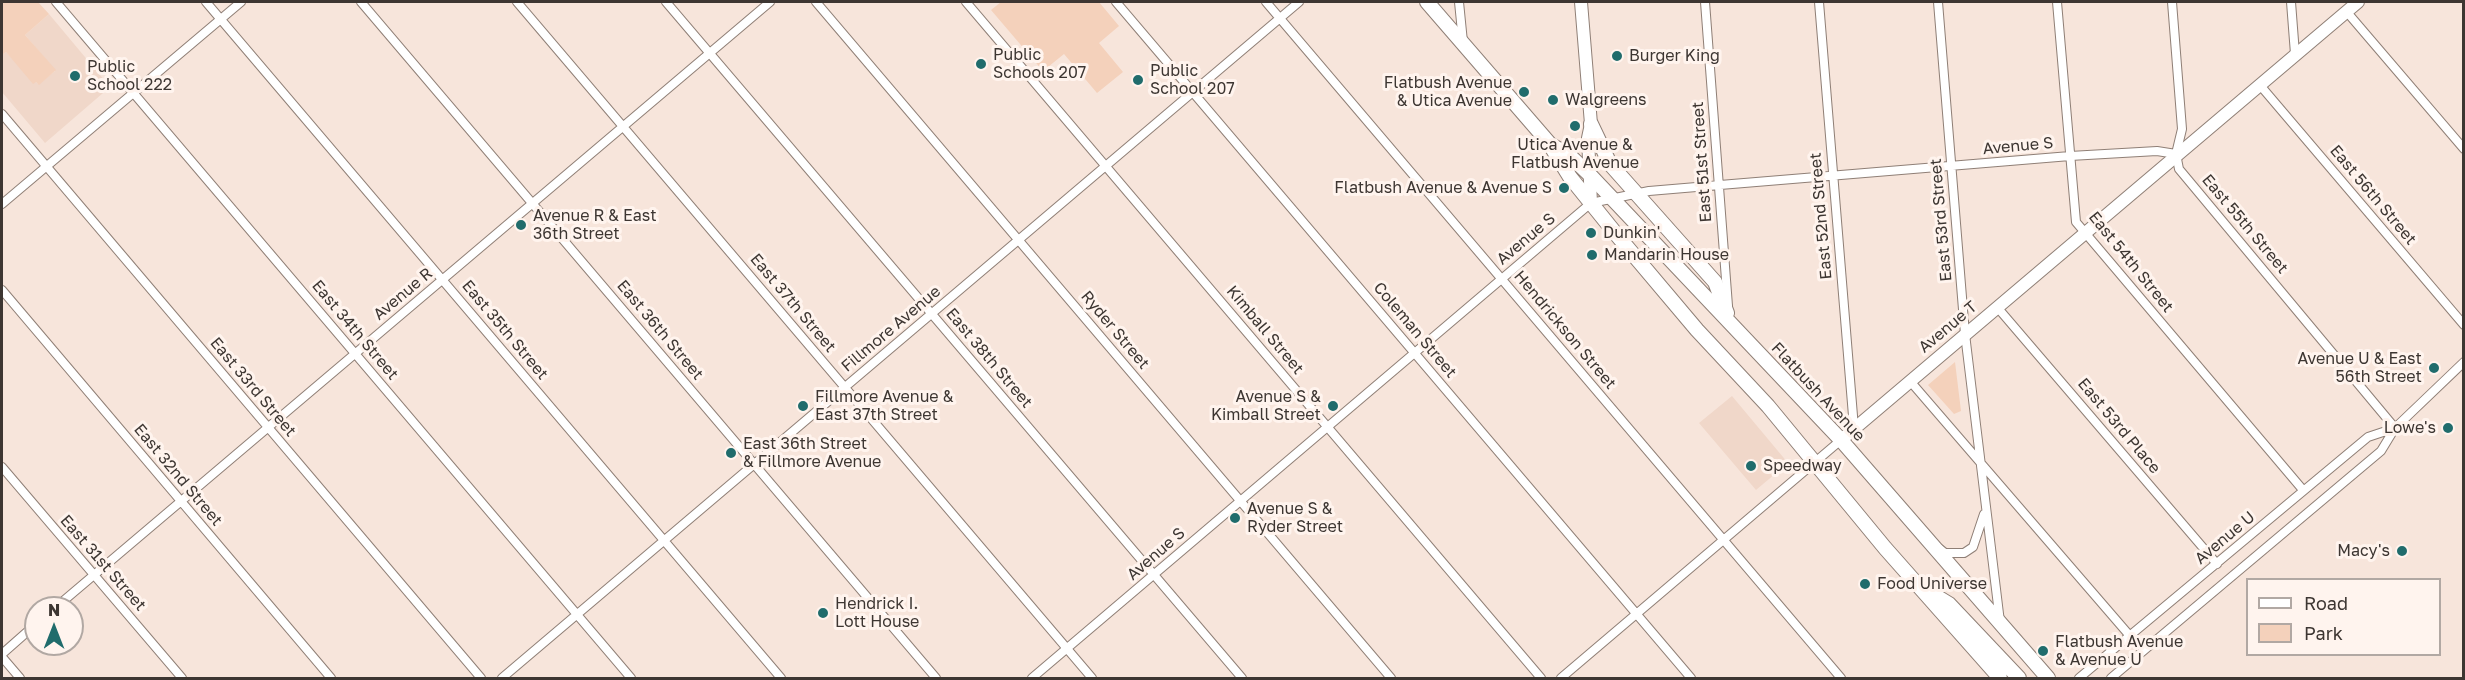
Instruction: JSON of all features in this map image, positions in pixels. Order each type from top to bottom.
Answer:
[{"type":"main road","name":"Flatbush Avenue","points":[[1427,2],[1549,143],[1570,177],[1697,330],[1814,461],[2000,678]]},
{"type":"main road","points":[[1581,2],[1591,124],[1588,138],[1591,203]]},
{"type":"main road","name":"Avenue T","points":[[1841,440],[2358,2]]},
{"type":"main road","points":[[1591,124],[1610,164],[1715,282],[1729,321]]},
{"type":"main road","name":"Flatbush Avenue","points":[[1549,143],[1569,155],[1613,198],[1841,440],[2048,678]]},
{"type":"main road","points":[[1918,585],[1948,604],[2019,678]]},
{"type":"street","name":"East 34th Street","points":[[56,2],[631,678]]},
{"type":"street","name":"East 35th Street","points":[[206,2],[781,678]]},
{"type":"street","points":[[2,204],[241,2]]},
{"type":"street","name":"East 36th Street","points":[[361,2],[936,678]]},
{"type":"street","name":"East 37th Street","points":[[518,2],[1092,678]]},
{"type":"street","name":"East 38th Street","points":[[666,2],[1242,678]]},
{"type":"street","name":"Avenue R","points":[[69,596],[770,2]]},
{"type":"street","name":"Ryder Street","points":[[816,2],[1391,678]]},
{"type":"street","name":"Kimball Street","points":[[966,2],[1541,678]]},
{"type":"street","name":"Coleman Street","points":[[1116,2],[1691,678]]},
{"type":"street","name":"Hendrickson Street","points":[[1266,2],[1841,678]]},
{"type":"street","name":"Fillmore Avenue","points":[[502,678],[1299,2]]},
{"type":"street","points":[[1459,2],[1463,43]]},
{"type":"street","name":"East 51st Street","points":[[1705,2],[1729,321]]},
{"type":"street","name":"East 52nd Street","points":[[1819,2],[1854,428]]},
{"type":"street","name":"East 53rd Street","points":[[1938,2],[1965,334],[2000,622]]},
{"type":"street","name":"East 54th Street","points":[[2057,2],[2076,222],[2303,490]]},
{"type":"street","points":[[2172,2],[2182,129],[2176,154]]},
{"type":"street","points":[[2291,2],[2295,54]]},
{"type":"street","points":[[2346,11],[2463,149]]},
{"type":"street","name":"East 56th Street","points":[[2259,84],[2463,326]]},
{"type":"street","name":"East 33rd Street","points":[[2,114],[481,678]]},
{"type":"street","name":"Avenue S","points":[[1032,678],[1591,203],[1635,193],[1720,184],[2070,156],[2157,151],[2176,154]]},
{"type":"street","name":"East 55th Street","points":[[2176,154],[2179,169],[2395,428]]},
{"type":"street","name":"East 32nd Street","points":[[2,290],[331,678]]},
{"type":"street","name":"East 53rd Place","points":[[1997,307],[2217,564]]},
{"type":"street","name":"Avenue U","points":[[2110,678],[2381,451],[2395,428],[2463,362]]},
{"type":"street","points":[[1910,381],[2130,636]]},
{"type":"street","name":"Avenue U","points":[[2079,678],[2368,437],[2395,428]]},
{"type":"street","name":"Avenue T","points":[[1561,678],[1841,440]]},
{"type":"street","name":"East 31st Street","points":[[2,467],[182,678]]},
{"type":"street","name":"East 53rd Street","points":[[1928,541],[1946,553],[1964,553],[1973,548],[1985,507]]},
{"type":"street","points":[[20,678],[2,655],[24,635]]},
{"type":"shaded area","name":"Public School 222","points":[[49,14],[110,87],[45,143],[2,92],[2,55],[6,52],[38,84],[55,71],[25,35]]},
{"type":"shaded area","points":[[1732,396],[1788,463],[1756,490],[1699,423]]},
{"type":"green space","points":[[2,2],[38,2],[49,14],[25,35],[56,70],[39,85],[36,82],[33,84],[6,52],[2,55]]},
{"type":"green space","points":[[1001,2],[1099,2],[1119,26],[1099,43],[1123,72],[1097,93],[1064,54],[1043,71],[991,10]]},
{"type":"green space","points":[[1955,362],[1961,411],[1954,414],[1928,385]]},
{"type":"place","name":"Burger King","points":[[1617,56]]},
{"type":"place","name":"Public Schools 207","points":[[981,64]]},
{"type":"place","name":"Public School 222","points":[[75,76]]},
{"type":"place","name":"Public School 207","points":[[1138,80]]},
{"type":"place","name":"Flatbush Avenue & Utica Avenue","points":[[1524,92]]},
{"type":"place","name":"Walgreens","points":[[1553,100]]},
{"type":"place","name":"Utica Avenue & Flatbush Avenue","points":[[1575,126]]},
{"type":"place","name":"Flatbush Avenue & Avenue S","points":[[1564,188]]},
{"type":"place","name":"Avenue R & East 36th Street","points":[[521,225]]},
{"type":"place","name":"Dunkin'","points":[[1591,233]]},
{"type":"place","name":"Mandarin House","points":[[1592,255]]},
{"type":"place","name":"Avenue U & East 56th Street","points":[[2434,368]]},
{"type":"place","name":"Fillmore Avenue & East 37th Street","points":[[803,406]]},
{"type":"place","name":"Avenue S & Kimball Street","points":[[1333,406]]},
{"type":"place","name":"Lowe's","points":[[2448,428]]},
{"type":"place","name":"East 36th Street & Fillmore Avenue","points":[[731,453]]},
{"type":"place","name":"Speedway","points":[[1751,466]]},
{"type":"place","name":"Avenue S & Ryder Street","points":[[1235,518]]},
{"type":"place","name":"Macy's","points":[[2402,551]]},
{"type":"place","name":"Food Universe","points":[[1865,584]]},
{"type":"place","name":"Hendrick I. Lott House","points":[[823,613]]},
{"type":"place","name":"Flatbush Avenue & Avenue U","points":[[2043,651]]}]
